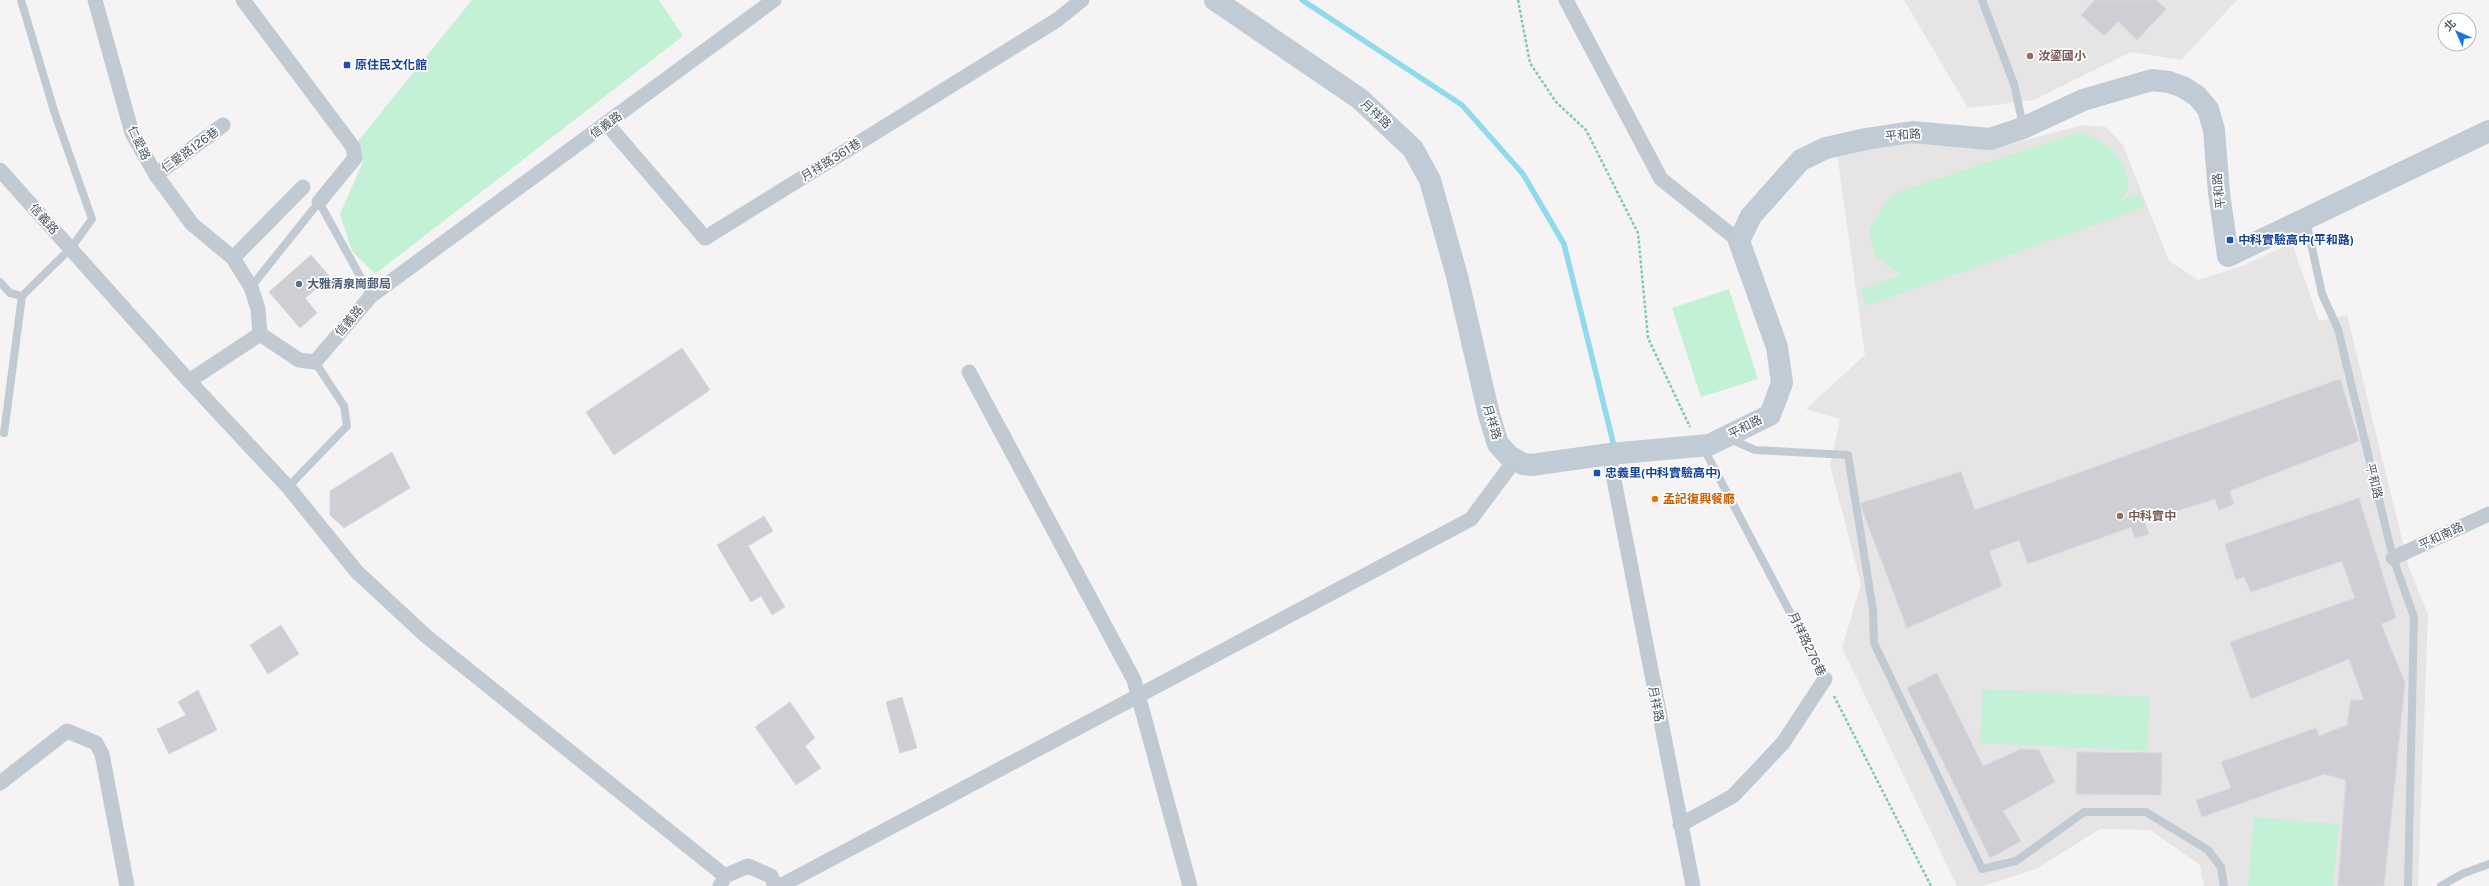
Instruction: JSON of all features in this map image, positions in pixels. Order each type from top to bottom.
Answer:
[{"type":"street","name":"仁愛路","points":[[95,0],[132,133],[156,175],[192,224],[233,258],[251,287],[258,309],[260,334]]},
{"type":"street","points":[[243,0],[353,147],[355,158],[319,202]]},
{"type":"street","name":"信義路","points":[[315,362],[371,296],[774,0]]},
{"type":"street","name":"月祥路361巷","points":[[607,124],[705,238],[1057,20],[1082,0]]},
{"type":"street","name":"月祥路","points":[[1215,0],[1360,99],[1413,149],[1430,180],[1457,276],[1498,444],[1515,460],[1531,465],[1614,454],[1685,822],[1693,886]]},
{"type":"street","points":[[1566,0],[1661,179],[1739,241]]},
{"type":"street","name":"平和路","points":[[1614,454],[1702,445],[1726,437],[1770,415],[1782,383],[1777,347],[1739,241],[1751,216],[1801,160],[1826,148],[1866,138],[1912,132],[1990,139],[2023,128],[2083,100],[2152,80],[2169,82],[2192,93],[2208,109],[2214,130],[2219,193],[2228,256],[2489,131]]},
{"type":"street","name":"仁愛路126巷","points":[[156,175],[223,125]]},
{"type":"street","name":"信義路","points":[[0,170],[190,382],[288,487],[357,572],[426,636],[723,881]]},
{"type":"street","points":[[233,258],[303,187]]},
{"type":"street","points":[[190,382],[260,334],[299,360],[315,362]]},
{"type":"street","points":[[969,372],[1134,680],[1190,886]]},
{"type":"street","points":[[780,886],[1471,519],[1515,460]]},
{"type":"street","name":"平和南路","points":[[2393,558],[2489,514]]},
{"type":"street","name":"月祥路276巷","points":[[1685,822],[1732,796],[1783,743],[1825,679]]},
{"type":"street","points":[[0,783],[67,731],[96,743],[102,754],[127,886]]},
{"type":"street","points":[[723,881],[748,866],[771,876],[775,886]]},
{"type":"lane","points":[[4,433],[22,296],[71,248],[92,219],[55,114],[21,0]]},
{"type":"lane","points":[[1982,0],[2014,84],[2023,128]]},
{"type":"lane","points":[[251,287],[319,202],[371,296]]},
{"type":"lane","name":"平和路","points":[[2306,219],[2322,294],[2338,330],[2393,558],[2414,617],[2408,886]]},
{"type":"lane","points":[[0,282],[10,293],[22,296]]},
{"type":"lane","points":[[288,487],[347,426],[344,406],[315,362]]},
{"type":"lane","points":[[1726,437],[1755,450],[1848,455],[1873,610],[1874,643],[1982,868],[2016,861],[2084,812],[2146,812],[2208,850],[2221,867],[2224,886]]},
{"type":"lane","name":"月祥路276巷","points":[[1702,445],[1825,679]]},
{"type":"lane","points":[[2441,886],[2462,874],[2489,864]]},
{"type":"shaded area","name":"汝鎏國小","points":[[1904,0],[2237,0],[2181,60],[2131,52],[2034,100],[1968,108]]},
{"type":"shaded area","name":"中科實中","points":[[2084,125],[2106,127],[2123,145],[2169,261],[2198,280],[2242,266],[2292,243],[2319,321],[2347,315],[2409,568],[2428,614],[2418,886],[2204,886],[2200,865],[2150,830],[2100,829],[2036,869],[1983,886],[1957,886],[1842,648],[1861,584],[1830,465],[1840,419],[1806,409],[1865,355],[1837,153],[1879,142],[1938,140],[1998,147]]},
{"type":"green space","points":[[472,0],[659,0],[683,36],[375,274],[352,251],[340,214],[363,162],[354,146]]},
{"type":"green space","points":[[2080,132],[2089,135],[2107,146],[2121,162],[2126,171],[2128,181],[2127,191],[2120,201],[2139,193],[2145,207],[1866,306],[1861,289],[1902,275],[1875,256],[1869,231],[1885,203],[1897,192]]},
{"type":"green space","points":[[1729,289],[1758,379],[1701,397],[1672,308]]},
{"type":"green space","points":[[1983,689],[2150,697],[2147,751],[1980,743]]},
{"type":"green space","points":[[2254,817],[2339,824],[2333,886],[2248,886]]},
{"type":"building","points":[[2095,0],[2156,0],[2166,9],[2137,40],[2118,21],[2104,36],[2081,15]]},
{"type":"building","name":"大雅清泉崗郵局","points":[[311,255],[330,277],[305,298],[317,313],[300,328],[269,292]]},
{"type":"building","points":[[682,348],[710,390],[614,455],[586,412]]},
{"type":"building","points":[[2340,379],[2359,441],[2229,491],[2234,504],[2219,510],[2215,499],[2144,521],[2149,534],[2135,538],[2131,527],[2028,564],[2019,540],[1989,551],[2002,586],[1907,628],[1863,512],[1861,503],[1961,472],[1975,510]]},
{"type":"building","points":[[392,452],[410,488],[344,528],[330,515],[330,491]]},
{"type":"building","points":[[2359,498],[2396,618],[2381,624],[2405,683],[2384,886],[2338,886],[2346,780],[2324,774],[2202,817],[2196,800],[2231,788],[2221,762],[2316,728],[2319,736],[2347,725],[2351,700],[2364,700],[2349,659],[2251,699],[2230,642],[2355,598],[2342,561],[2251,592],[2244,577],[2236,580],[2225,544]]},
{"type":"building","points":[[764,516],[773,531],[748,546],[785,607],[772,615],[761,596],[751,602],[717,545]]},
{"type":"building","points":[[281,625],[299,654],[268,674],[250,645]]},
{"type":"building","points":[[1937,673],[1983,766],[2021,749],[2039,750],[2055,782],[2003,811],[2021,841],[1990,858],[1907,688]]},
{"type":"building","points":[[198,690],[217,730],[169,754],[157,729],[186,715],[178,702]]},
{"type":"building","points":[[902,697],[917,748],[900,753],[886,702]]},
{"type":"building","points":[[790,702],[815,738],[805,746],[821,768],[796,785],[755,727]]},
{"type":"building","points":[[2077,752],[2162,753],[2161,795],[2076,794]]},
{"type":"waterway","points":[[1302,0],[1462,105],[1523,174],[1564,244],[1615,450]]},
{"type":"place","name":"汝鎏國小","points":[[2030,56]]},
{"type":"place","name":"原住民文化館","points":[[347,65]]},
{"type":"place","name":"中科實驗高中(平和路)","points":[[2230,240]]},
{"type":"place","name":"大雅清泉崗郵局","points":[[299,284]]},
{"type":"place","name":"忠義里(中科實驗高中)","points":[[1597,473]]},
{"type":"place","name":"孟記復興餐廳","points":[[1655,499]]},
{"type":"place","name":"中科實中","points":[[2120,516]]}]
